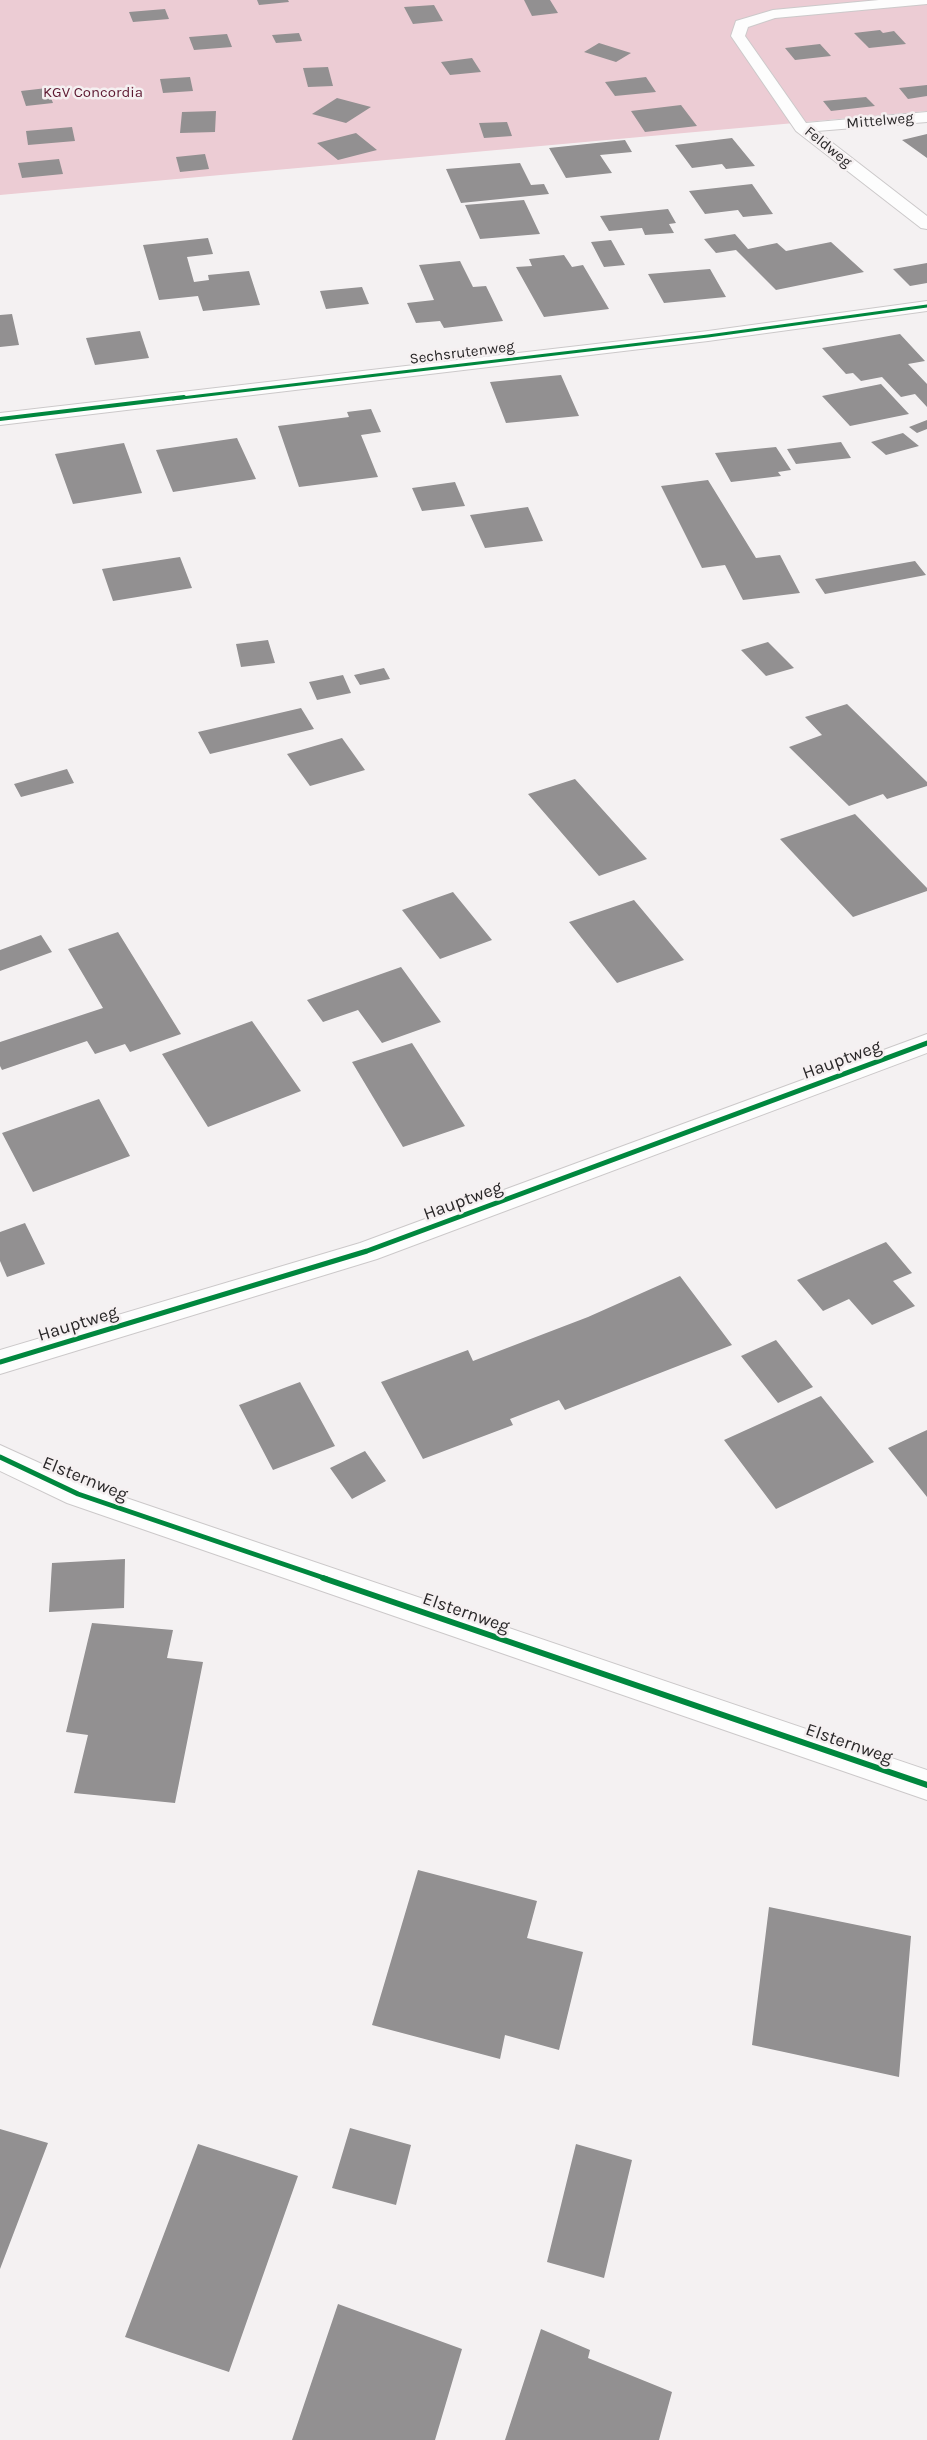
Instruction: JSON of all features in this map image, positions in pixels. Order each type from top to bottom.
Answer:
[{"type":"street","name":"Feldweg","points":[[927,0],[773,14],[741,24],[738,36],[802,128],[927,224]]},
{"type":"street","name":"Mittelweg","points":[[802,128],[927,117]]},
{"type":"street","name":"Sechsrutenweg","points":[[0,419],[699,337],[927,306]]},
{"type":"street","name":"Hauptweg","points":[[0,1362],[367,1251],[927,1043]]},
{"type":"street","name":"Elsternweg","points":[[0,1457],[78,1494],[927,1785]]},
{"type":"green space","name":"KGV Concordia","points":[[0,0],[927,0],[927,111],[0,195]]},
{"type":"building","points":[[257,0],[288,0],[289,2],[259,5]]},
{"type":"building","points":[[524,0],[550,0],[558,13],[532,16]]},
{"type":"building","points":[[434,5],[443,21],[413,24],[404,7]]},
{"type":"building","points":[[165,9],[169,19],[133,22],[129,12]]},
{"type":"building","points":[[880,30],[883,33],[894,31],[906,44],[869,48],[854,33]]},
{"type":"building","points":[[299,33],[302,41],[276,43],[272,35]]},
{"type":"building","points":[[227,34],[232,47],[194,50],[189,37]]},
{"type":"building","points":[[599,43],[631,53],[616,62],[584,52]]},
{"type":"building","points":[[820,44],[831,56],[795,60],[785,48]]},
{"type":"building","points":[[472,58],[481,72],[450,75],[441,62]]},
{"type":"building","points":[[328,67],[333,86],[308,87],[303,68]]},
{"type":"building","points":[[190,77],[193,91],[163,93],[160,79]]},
{"type":"building","points":[[646,77],[656,92],[615,96],[605,82]]},
{"type":"building","points":[[927,85],[927,96],[908,99],[899,88]]},
{"type":"building","points":[[47,88],[53,103],[26,106],[21,91]]},
{"type":"building","points":[[866,97],[875,106],[831,111],[823,101]]},
{"type":"building","points":[[337,98],[371,107],[346,123],[312,114]]},
{"type":"building","points":[[681,105],[697,126],[645,132],[631,111]]},
{"type":"building","points":[[216,111],[215,132],[180,133],[182,112]]},
{"type":"building","points":[[507,122],[512,136],[484,138],[479,123]]},
{"type":"building","points":[[72,127],[75,141],[28,145],[26,131]]},
{"type":"building","points":[[356,133],[377,150],[338,160],[317,143]]},
{"type":"building","points":[[927,134],[927,158],[902,140]]},
{"type":"building","points":[[732,138],[755,166],[726,169],[722,164],[692,168],[675,145]]},
{"type":"building","points":[[625,140],[632,152],[600,155],[612,173],[566,178],[549,148]]},
{"type":"building","points":[[205,154],[209,169],[180,172],[176,157]]},
{"type":"building","points":[[59,159],[63,174],[22,178],[18,163]]},
{"type":"building","points":[[520,163],[531,185],[544,184],[549,194],[461,203],[446,169]]},
{"type":"building","points":[[752,184],[773,214],[743,217],[738,210],[705,214],[689,191]]},
{"type":"building","points":[[524,200],[540,234],[480,239],[465,205]]},
{"type":"building","points":[[668,209],[676,223],[669,224],[674,233],[645,235],[642,228],[609,231],[600,216]]},
{"type":"building","points":[[735,234],[748,249],[777,243],[786,251],[831,242],[864,272],[776,290],[736,250],[716,253],[704,239]]},
{"type":"building","points":[[208,238],[213,254],[187,257],[194,282],[209,280],[208,275],[249,271],[260,305],[203,311],[198,296],[159,300],[143,245]]},
{"type":"building","points":[[611,240],[625,265],[604,267],[591,242]]},
{"type":"building","points":[[564,255],[572,267],[583,265],[609,309],[544,317],[516,267],[532,266],[529,259]]},
{"type":"building","points":[[460,261],[473,287],[486,286],[503,321],[444,328],[440,321],[416,323],[407,303],[434,300],[419,265]]},
{"type":"building","points":[[927,263],[927,283],[910,286],[893,269]]},
{"type":"building","points":[[710,269],[726,297],[664,303],[648,274]]},
{"type":"building","points":[[362,287],[369,304],[326,309],[320,291]]},
{"type":"building","points":[[12,314],[19,345],[0,347],[0,315]]},
{"type":"building","points":[[140,331],[149,358],[95,365],[86,338]]},
{"type":"building","points":[[900,334],[925,361],[908,364],[927,384],[927,407],[915,394],[901,397],[882,377],[861,381],[853,373],[846,374],[822,348]]},
{"type":"building","points":[[561,375],[579,416],[506,423],[490,382]]},
{"type":"building","points":[[881,384],[909,414],[850,426],[822,396]]},
{"type":"building","points":[[371,409],[381,432],[361,435],[378,477],[299,487],[278,426],[349,417],[347,412]]},
{"type":"building","points":[[927,420],[927,429],[917,433],[909,427]]},
{"type":"building","points":[[903,433],[919,446],[886,455],[871,442]]},
{"type":"building","points":[[237,438],[256,479],[173,492],[156,450]]},
{"type":"building","points":[[841,442],[851,458],[796,464],[787,449]]},
{"type":"building","points":[[124,443],[142,493],[73,504],[55,454]]},
{"type":"building","points":[[776,447],[791,470],[778,472],[781,476],[731,482],[715,453]]},
{"type":"building","points":[[708,480],[756,558],[780,555],[800,593],[743,600],[725,565],[702,568],[661,486]]},
{"type":"building","points":[[455,482],[465,506],[422,511],[412,488]]},
{"type":"building","points":[[528,507],[543,541],[485,548],[470,515]]},
{"type":"building","points":[[180,557],[192,588],[113,601],[102,569]]},
{"type":"building","points":[[915,561],[926,575],[825,594],[815,579]]},
{"type":"building","points":[[268,640],[275,663],[241,667],[236,644]]},
{"type":"building","points":[[768,642],[794,668],[766,676],[741,650]]},
{"type":"building","points":[[384,668],[390,679],[360,685],[354,675]]},
{"type":"building","points":[[343,675],[351,693],[317,700],[309,682]]},
{"type":"building","points":[[847,704],[927,782],[927,786],[887,799],[883,794],[849,806],[789,747],[822,735],[805,717]]},
{"type":"building","points":[[301,708],[314,729],[210,754],[198,732]]},
{"type":"building","points":[[342,738],[365,770],[310,786],[287,754]]},
{"type":"building","points":[[67,769],[74,783],[21,797],[14,784]]},
{"type":"building","points":[[575,779],[647,859],[599,876],[528,794]]},
{"type":"building","points":[[855,814],[927,888],[927,891],[853,917],[780,839]]},
{"type":"building","points":[[453,892],[492,940],[440,959],[402,910]]},
{"type":"building","points":[[634,900],[684,960],[617,983],[569,922]]},
{"type":"building","points":[[118,932],[181,1034],[130,1052],[125,1044],[95,1054],[87,1041],[2,1070],[0,1066],[0,1042],[103,1008],[68,949]]},
{"type":"building","points":[[41,935],[52,952],[0,971],[0,950]]},
{"type":"building","points":[[401,967],[441,1022],[382,1043],[358,1010],[323,1022],[307,1000]]},
{"type":"building","points":[[252,1021],[301,1091],[208,1127],[162,1054]]},
{"type":"building","points":[[412,1043],[465,1126],[403,1147],[352,1062]]},
{"type":"building","points":[[99,1099],[130,1156],[33,1192],[2,1133]]},
{"type":"building","points":[[25,1223],[45,1264],[7,1277],[0,1261],[0,1232]]},
{"type":"building","points":[[886,1242],[912,1273],[893,1281],[915,1306],[872,1325],[849,1299],[823,1311],[797,1280]]},
{"type":"building","points":[[680,1276],[732,1345],[565,1410],[559,1400],[510,1419],[513,1425],[423,1459],[381,1382],[468,1350],[473,1361],[588,1317]]},
{"type":"building","points":[[776,1340],[813,1387],[778,1403],[741,1356]]},
{"type":"building","points":[[300,1382],[335,1446],[273,1470],[239,1405]]},
{"type":"building","points":[[821,1396],[874,1462],[776,1509],[724,1440]]},
{"type":"building","points":[[927,1430],[927,1497],[888,1448]]},
{"type":"building","points":[[365,1451],[386,1481],[352,1499],[330,1468]]},
{"type":"building","points":[[125,1559],[124,1608],[49,1612],[52,1563]]},
{"type":"building","points":[[92,1623],[173,1630],[167,1658],[203,1662],[175,1803],[74,1793],[88,1735],[66,1732]]},
{"type":"building","points":[[418,1870],[537,1901],[527,1938],[583,1952],[559,2050],[505,2035],[500,2059],[372,2025]]},
{"type":"building","points":[[769,1907],[911,1936],[899,2077],[752,2045]]},
{"type":"building","points":[[350,2128],[411,2145],[396,2205],[332,2188]]},
{"type":"building","points":[[0,2129],[48,2143],[0,2269]]},
{"type":"building","points":[[198,2144],[298,2176],[229,2372],[125,2337]]},
{"type":"building","points":[[576,2144],[632,2160],[604,2278],[547,2262]]},
{"type":"building","points":[[338,2304],[462,2349],[435,2440],[292,2440]]},
{"type":"building","points":[[541,2329],[590,2350],[588,2358],[672,2392],[659,2440],[505,2440]]},
{"type":"cycle path","points":[[0,419],[708,336],[927,306]]},
{"type":"cycle path","points":[[0,1362],[367,1251],[927,1043]]},
{"type":"cycle path","points":[[0,1457],[78,1494],[927,1785]]}]
